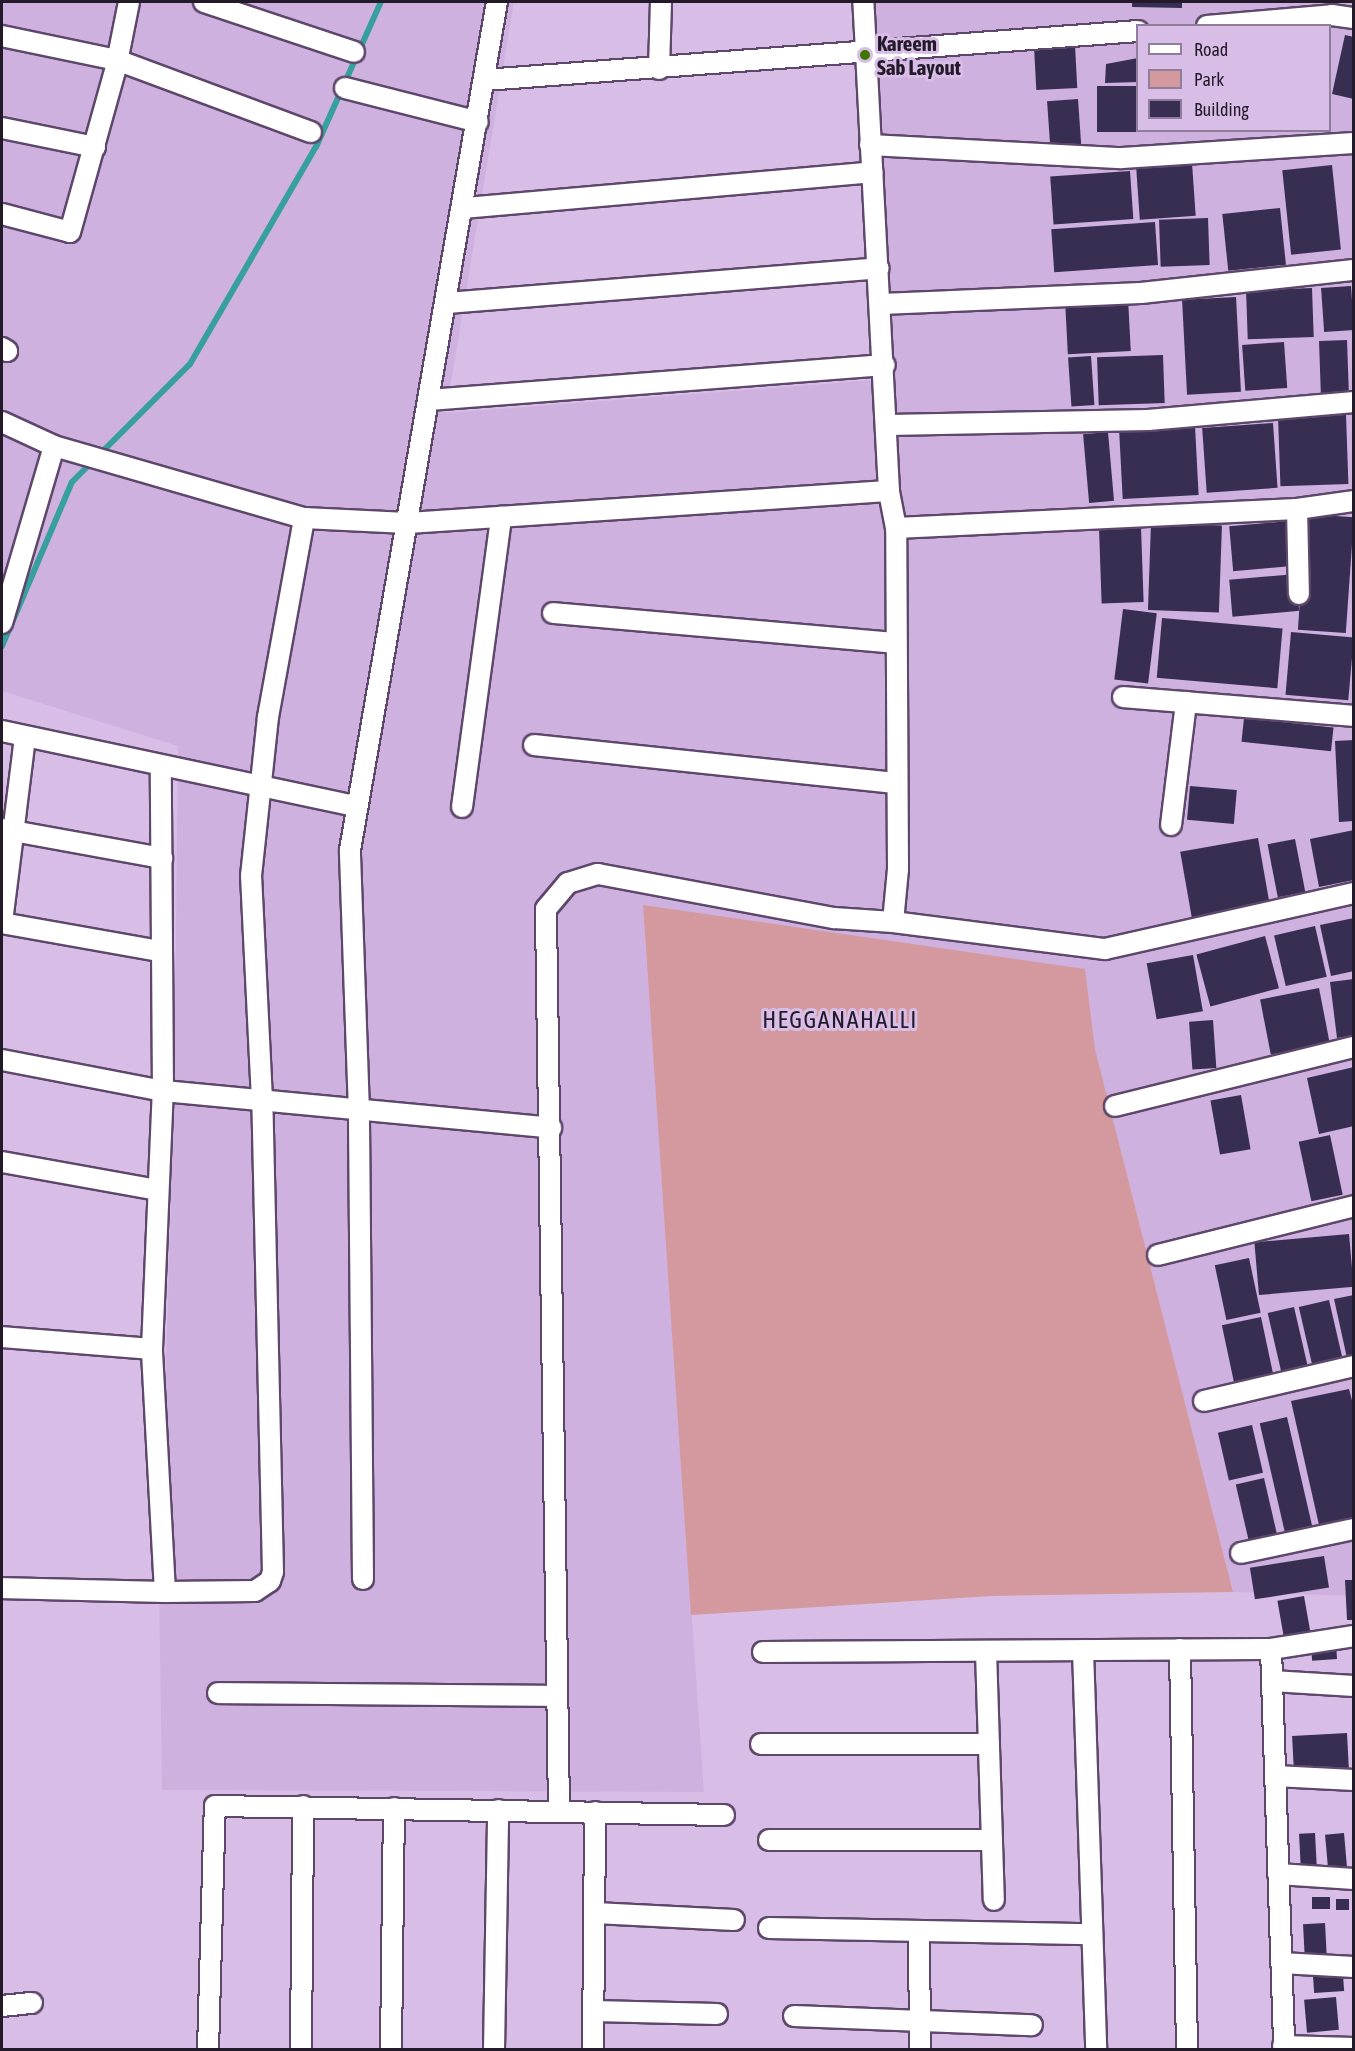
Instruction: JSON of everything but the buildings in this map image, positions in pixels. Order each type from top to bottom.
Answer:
[{"type":"street","points":[[2,214],[70,232],[95,147],[129,2]]},
{"type":"street","points":[[204,2],[354,52]]},
{"type":"street","points":[[363,1579],[359,1112],[349,923],[356,806],[464,208],[497,2]]},
{"type":"street","points":[[659,69],[661,2]]},
{"type":"street","points":[[863,2],[885,365],[889,491],[896,528],[897,783],[893,922]]},
{"type":"street","points":[[1230,24],[1332,15],[1353,18]]},
{"type":"street","points":[[485,80],[865,55],[1136,32]]},
{"type":"street","points":[[2,36],[117,60],[311,132]]},
{"type":"street","points":[[345,88],[478,122]]},
{"type":"street","points":[[2,128],[95,147]]},
{"type":"street","points":[[870,145],[1122,158],[1353,143]]},
{"type":"street","points":[[464,208],[872,172]]},
{"type":"street","points":[[447,303],[879,268]]},
{"type":"street","points":[[881,304],[1141,293],[1353,270]]},
{"type":"street","points":[[429,400],[885,365]]},
{"type":"street","points":[[888,425],[1148,420],[1353,402]]},
{"type":"street","points":[[2,422],[54,446],[98,460],[304,518],[407,524],[889,491]]},
{"type":"street","points":[[2,623],[54,446]]},
{"type":"street","points":[[896,528],[1297,509],[1353,501]]},
{"type":"street","points":[[1297,509],[1299,594]]},
{"type":"street","points":[[462,807],[501,517]]},
{"type":"street","points":[[2,1588],[165,1592],[255,1591],[270,1581],[273,1572],[262,1100],[251,897],[259,786],[304,518]]},
{"type":"street","points":[[553,613],[896,643]]},
{"type":"street","points":[[1123,697],[1353,716]]},
{"type":"street","points":[[1171,825],[1186,702]]},
{"type":"street","points":[[2,731],[356,806]]},
{"type":"street","points":[[25,737],[7,830],[2,922],[159,951]]},
{"type":"street","points":[[534,746],[897,783]]},
{"type":"street","points":[[161,766],[162,858],[159,951],[163,1091],[152,1349],[165,1592]]},
{"type":"street","points":[[7,830],[162,858]]},
{"type":"street","points":[[559,1811],[551,1128],[546,909],[568,883],[597,874],[834,918],[893,922],[1105,950],[1353,893]]},
{"type":"street","points":[[1115,1106],[1353,1047]]},
{"type":"street","points":[[2,1059],[163,1091],[359,1112],[551,1128]]},
{"type":"street","points":[[2,1162],[158,1190]]},
{"type":"street","points":[[1158,1255],[1353,1206]]},
{"type":"street","points":[[2,1337],[152,1349]]},
{"type":"street","points":[[1204,1401],[1353,1366]]},
{"type":"street","points":[[1241,1554],[1353,1529]]},
{"type":"street","points":[[763,1652],[1271,1649],[1353,1636]]},
{"type":"street","points":[[1180,1649],[1187,2049]]},
{"type":"street","points":[[1271,1649],[1283,2048],[1353,2048]]},
{"type":"street","points":[[1083,1650],[1096,2049]]},
{"type":"street","points":[[986,1651],[994,1900]]},
{"type":"street","points":[[1272,1681],[1353,1686]]},
{"type":"street","points":[[218,1694],[557,1696]]},
{"type":"street","points":[[760,1744],[989,1744]]},
{"type":"street","points":[[1275,1776],[1353,1780]]},
{"type":"street","points":[[208,2049],[215,1806],[724,1815]]},
{"type":"street","points":[[301,2049],[303,1806]]},
{"type":"street","points":[[391,2049],[394,1808]]},
{"type":"street","points":[[494,2049],[498,1810]]},
{"type":"street","points":[[593,2049],[595,1812]]},
{"type":"street","points":[[769,1840],[992,1840]]},
{"type":"street","points":[[1278,1874],[1353,1879]]},
{"type":"street","points":[[595,1913],[734,1920]]},
{"type":"street","points":[[769,1928],[1091,1934]]},
{"type":"street","points":[[919,1931],[920,2049]]},
{"type":"street","points":[[1281,1963],[1353,1967]]},
{"type":"street","points":[[2,2006],[32,2003]]},
{"type":"street","points":[[594,2011],[717,2014]]},
{"type":"street","points":[[795,2016],[1032,2025]]},
{"type":"shaded area","points":[[2,2],[514,2],[446,413],[874,380],[851,2],[1353,2],[1353,1596],[1233,1592],[1095,1049],[1085,969],[643,906],[704,1792],[162,1790],[159,1584],[174,1107],[178,746],[2,691]]},
{"type":"green space","points":[[643,905],[1085,969],[1095,1049],[1233,1592],[992,1596],[691,1615]]},
{"type":"waterway","points":[[2,646],[72,482],[190,364],[316,147],[381,2]]},
{"type":"place","name":"Kareem Sab Layout","points":[[865,55]]},
{"type":"district","name":"HEGGANAHALLI","points":[[840,1020]]}]
